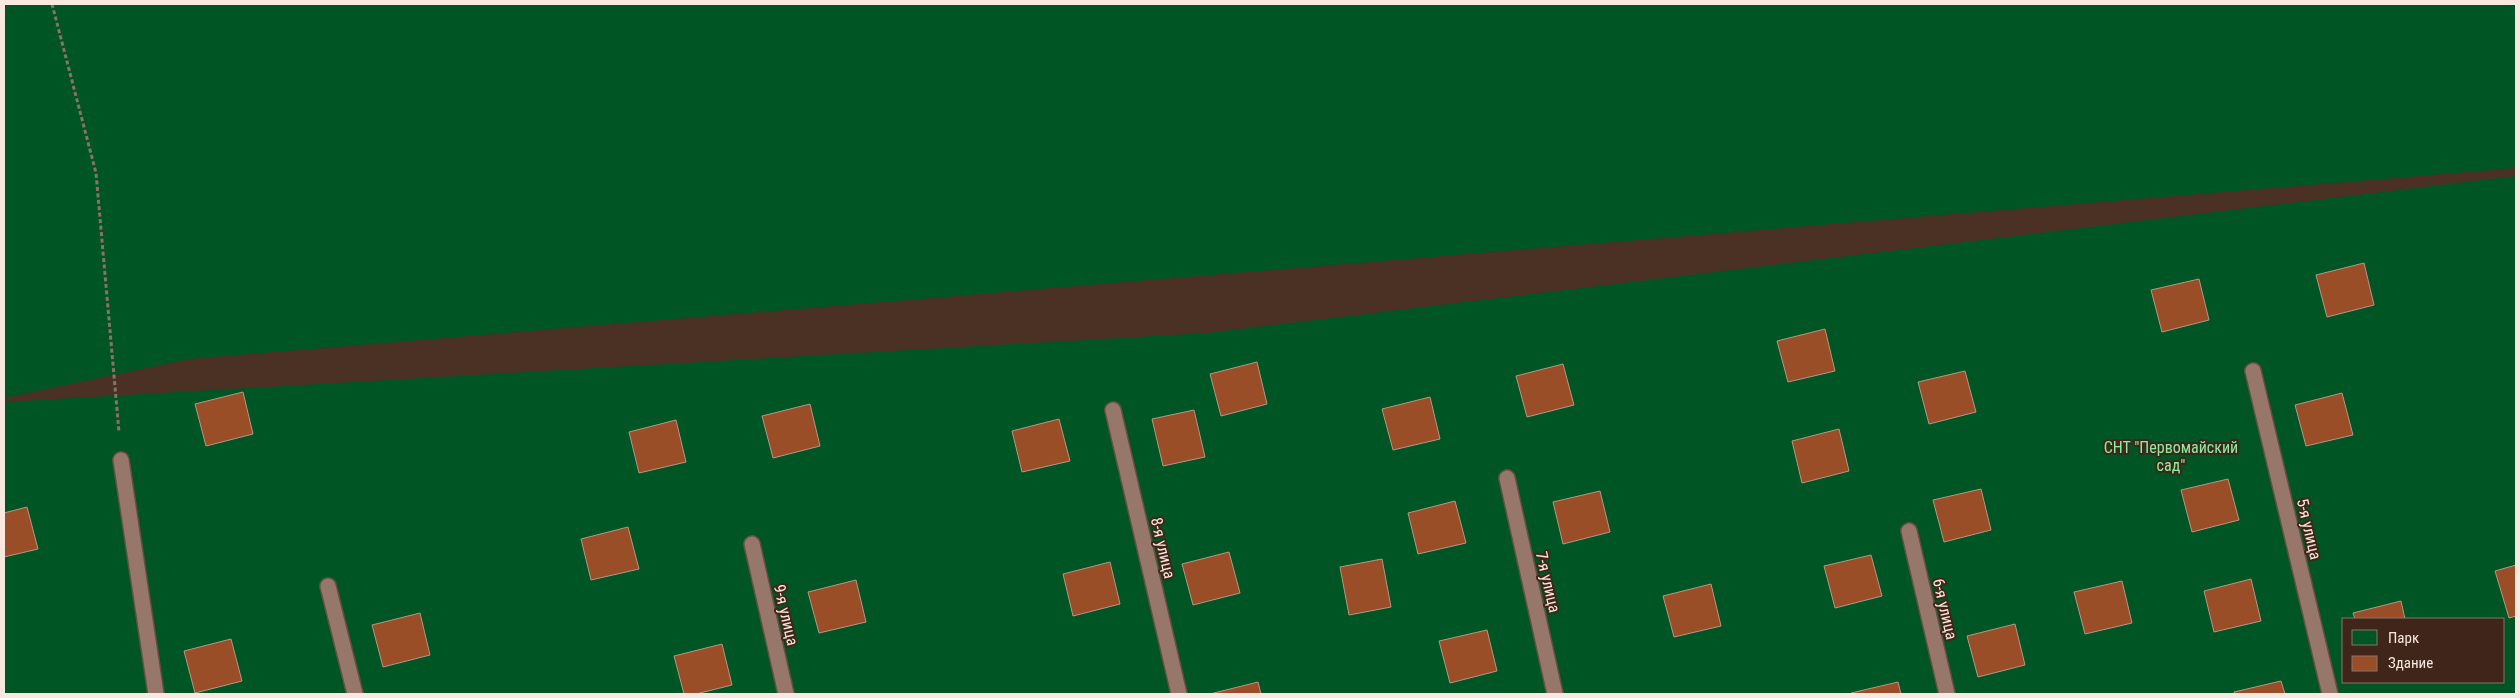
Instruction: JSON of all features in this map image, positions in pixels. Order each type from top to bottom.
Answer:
[{"type":"lane","name":"5-я улица","points":[[2253,371],[2330,694]]},
{"type":"lane","name":"8-я улица","points":[[1113,410],[1179,694]]},
{"type":"lane","points":[[122,460],[156,694]]},
{"type":"lane","name":"7-я улица","points":[[1507,478],[1555,694]]},
{"type":"lane","name":"6-я улица","points":[[1909,531],[1947,694]]},
{"type":"lane","name":"9-я улица","points":[[752,544],[786,694]]},
{"type":"lane","points":[[328,586],[355,694]]},
{"type":"path","points":[[52,4],[96,173],[122,460]]},
{"type":"green space","points":[[4,4],[2516,4],[2516,168],[189,359],[4,398]]},
{"type":"green space","name":"СНТ \"Первомайский сад\"","points":[[2516,176],[2516,694],[4,694],[4,402],[1207,333]]},
{"type":"building","points":[[2364,263],[2374,305],[2327,317],[2316,275]]},
{"type":"building","points":[[2199,279],[2209,320],[2162,332],[2151,290]]},
{"type":"building","points":[[1825,329],[1835,371],[1788,382],[1777,341]]},
{"type":"building","points":[[1257,362],[1267,404],[1221,416],[1210,374]]},
{"type":"building","points":[[1563,364],[1574,405],[1527,417],[1516,376]]},
{"type":"building","points":[[1965,371],[1976,412],[1929,424],[1918,382]]},
{"type":"building","points":[[243,392],[253,434],[206,446],[195,404]]},
{"type":"building","points":[[2342,393],[2353,435],[2306,446],[2295,405]]},
{"type":"building","points":[[1430,397],[1440,439],[1393,450],[1382,409]]},
{"type":"building","points":[[810,404],[820,446],[773,458],[762,416]]},
{"type":"building","points":[[1194,410],[1205,457],[1163,466],[1152,419]]},
{"type":"building","points":[[1059,419],[1070,461],[1022,472],[1012,431]]},
{"type":"building","points":[[676,420],[686,462],[639,473],[629,432]]},
{"type":"building","points":[[1839,429],[1849,471],[1802,483],[1792,441]]},
{"type":"building","points":[[2228,479],[2239,520],[2192,532],[2181,490]]},
{"type":"building","points":[[1981,489],[1991,530],[1944,542],[1933,500]]},
{"type":"building","points":[[1600,491],[1610,532],[1563,544],[1553,502]]},
{"type":"building","points":[[1455,501],[1466,543],[1418,554],[1408,513]]},
{"type":"building","points":[[27,507],[38,549],[4,557],[4,513]]},
{"type":"building","points":[[628,527],[639,569],[591,580],[581,539]]},
{"type":"building","points":[[1229,552],[1240,593],[1193,605],[1182,564]]},
{"type":"building","points":[[1871,555],[1882,596],[1835,608],[1824,566]]},
{"type":"building","points":[[1382,559],[1391,607],[1349,615],[1340,567]]},
{"type":"building","points":[[1110,562],[1120,604],[1073,616],[1063,574]]},
{"type":"building","points":[[2516,565],[2516,616],[2509,618],[2495,571]]},
{"type":"building","points":[[2251,579],[2261,621],[2214,632],[2204,591]]},
{"type":"building","points":[[856,580],[866,622],[819,633],[808,592]]},
{"type":"building","points":[[2122,581],[2132,623],[2085,634],[2074,592]]},
{"type":"building","points":[[1711,584],[1721,626],[1674,637],[1663,596]]},
{"type":"building","points":[[2401,601],[2405,618],[2355,618],[2353,613]]},
{"type":"building","points":[[420,613],[430,655],[383,667],[372,625]]},
{"type":"building","points":[[2015,624],[2025,665],[1978,677],[1967,636]]},
{"type":"building","points":[[1487,630],[1497,671],[1450,683],[1439,641]]},
{"type":"building","points":[[231,639],[242,681],[195,693],[184,651]]},
{"type":"building","points":[[722,644],[732,685],[696,694],[684,694],[674,656]]},
{"type":"building","points":[[2281,681],[2285,694],[2235,694],[2234,692]]},
{"type":"building","points":[[1258,682],[1261,694],[1210,694]]},
{"type":"building","points":[[1898,682],[1901,694],[1851,694],[1851,693]]}]
